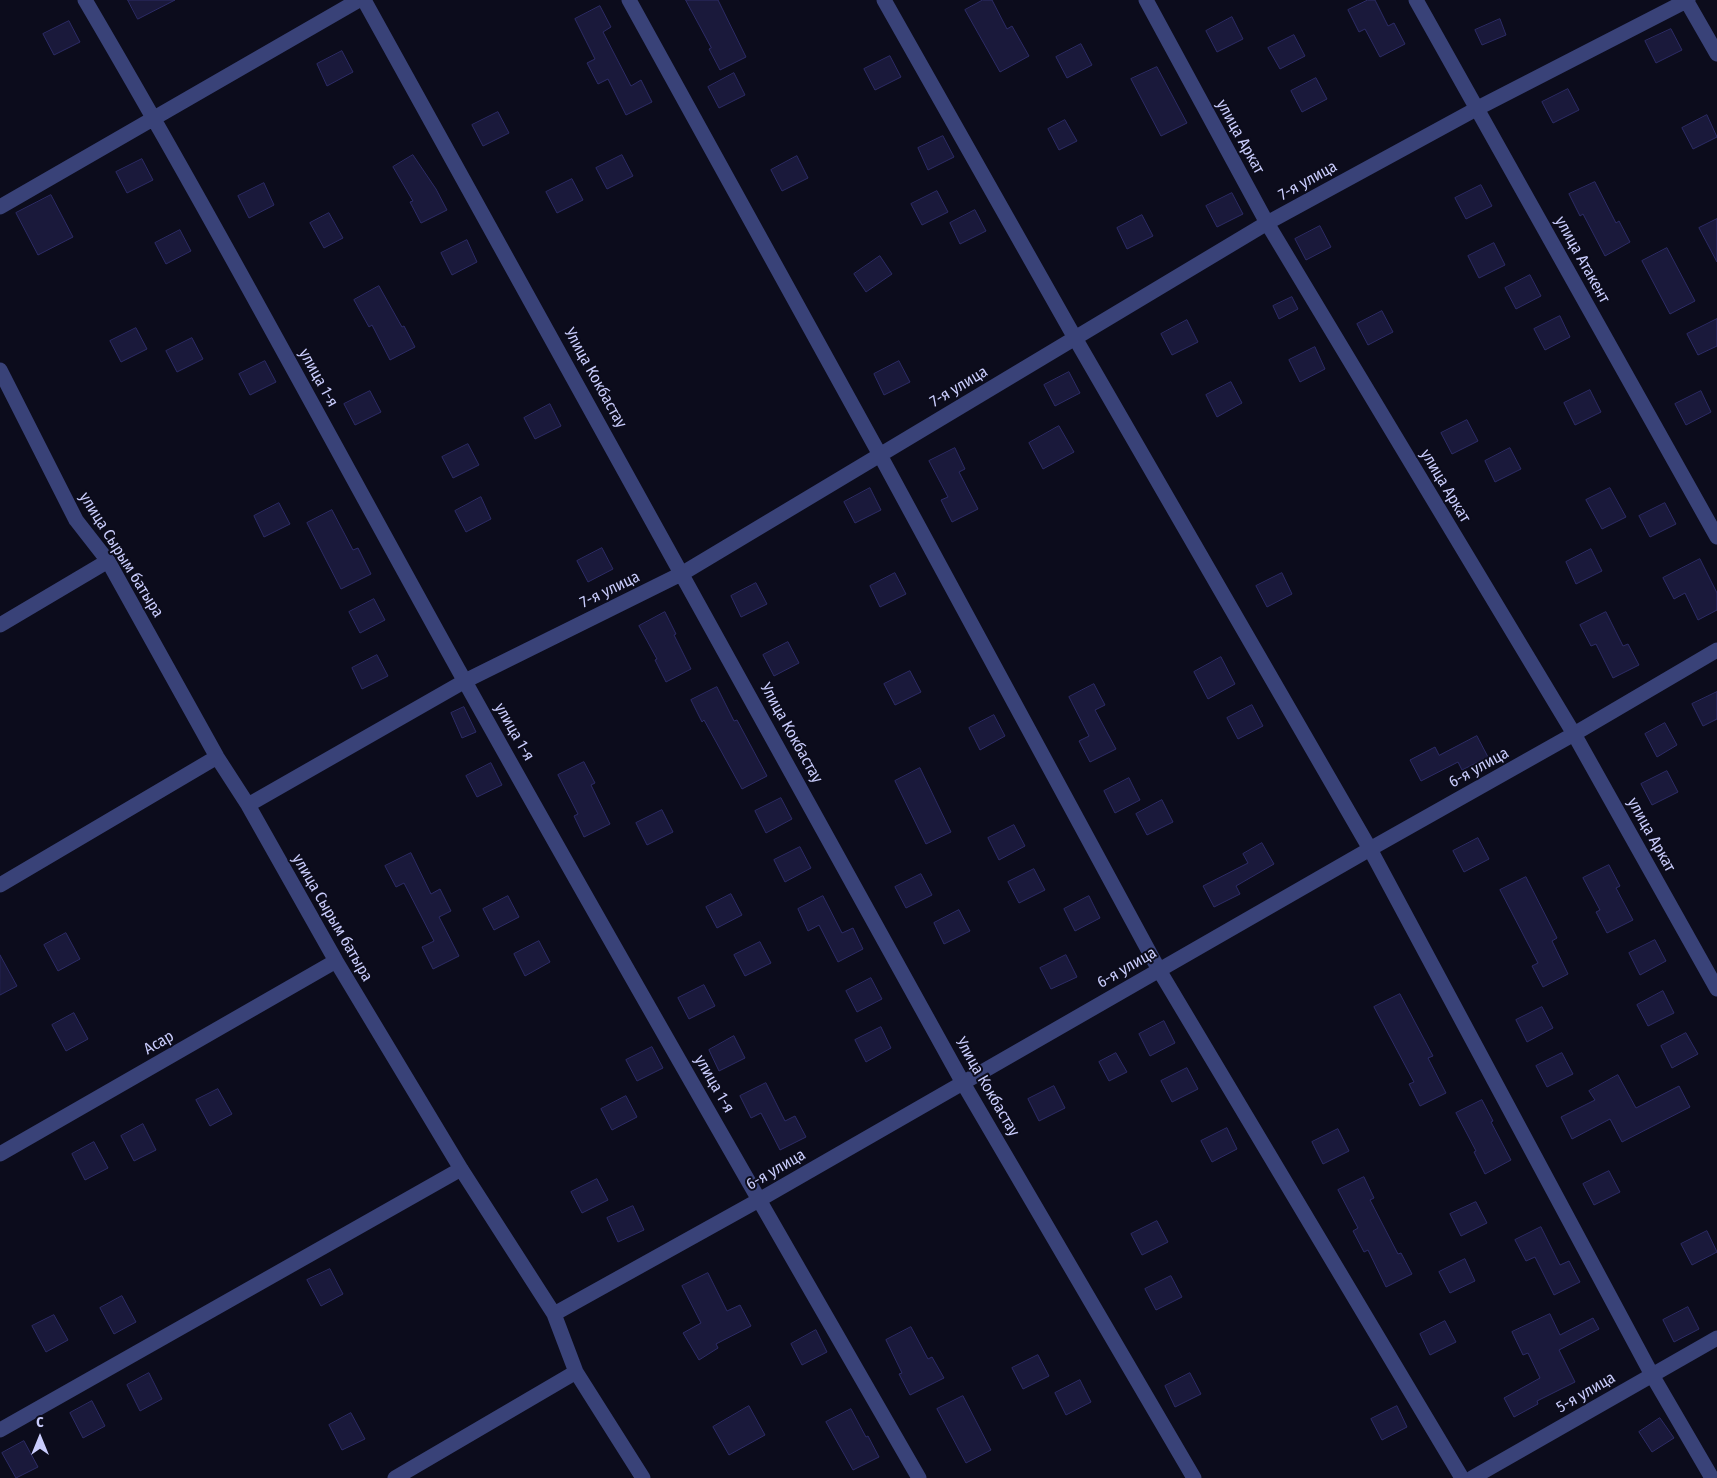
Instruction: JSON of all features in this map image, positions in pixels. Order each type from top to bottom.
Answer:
[{"type":"street","name":"улица 1-я","points":[[85,0],[154,118],[465,681],[919,1478]]},
{"type":"street","points":[[0,207],[360,0]]},
{"type":"street","name":"Улица Кокбастау","points":[[364,0],[964,1083],[1194,1478]]},
{"type":"street","points":[[629,0],[880,455],[1159,970],[1462,1478]]},
{"type":"street","points":[[884,0],[1075,338],[1370,849],[1652,1375],[1712,1478]]},
{"type":"street","name":"улица Аркат","points":[[1146,0],[1267,223],[1574,734],[1717,989]]},
{"type":"street","name":"улица Атакент","points":[[1416,0],[1717,537]]},
{"type":"street","points":[[1687,0],[1717,54]]},
{"type":"street","name":"7-я улица","points":[[248,805],[465,681],[683,573],[1267,223],[1478,108],[1687,0]]},
{"type":"street","name":"улица Сырым батыра","points":[[0,370],[76,520],[108,561],[217,756],[248,805],[336,962],[461,1169],[554,1314],[576,1372],[643,1478]]},
{"type":"street","points":[[0,625],[108,561]]},
{"type":"street","name":"6-я улица","points":[[554,1314],[964,1083],[1574,734],[1717,650]]},
{"type":"street","points":[[0,885],[217,756]]},
{"type":"street","name":"Асар","points":[[0,1154],[336,962]]},
{"type":"street","points":[[0,1430],[461,1169]]},
{"type":"street","name":"5-я улица","points":[[1472,1478],[1717,1338]]},
{"type":"street","points":[[395,1478],[576,1372]]},
{"type":"building","points":[[128,0],[175,0],[138,19]]},
{"type":"building","points":[[686,0],[718,0],[746,57],[720,70],[709,49],[711,48]]},
{"type":"building","points":[[983,0],[992,0],[1007,29],[1012,26],[1029,56],[1000,72],[965,10]]},
{"type":"building","points":[[1368,0],[1375,0],[1388,26],[1394,23],[1405,44],[1380,57],[1365,29],[1359,32],[1348,10]]},
{"type":"building","points":[[600,6],[611,27],[603,32],[631,86],[641,80],[652,102],[626,115],[608,79],[598,84],[587,63],[595,59],[575,19]]},
{"type":"building","points":[[1232,17],[1243,39],[1217,52],[1206,31]]},
{"type":"building","points":[[1500,19],[1506,35],[1482,45],[1475,30]]},
{"type":"building","points":[[69,21],[80,42],[54,55],[43,34]]},
{"type":"building","points":[[1671,29],[1682,50],[1656,63],[1645,41]]},
{"type":"building","points":[[1294,35],[1305,56],[1280,69],[1268,48]]},
{"type":"building","points":[[1081,44],[1092,65],[1067,78],[1056,57]]},
{"type":"building","points":[[342,51],[353,72],[327,86],[317,64]]},
{"type":"building","points":[[890,56],[901,77],[875,90],[864,69]]},
{"type":"building","points":[[1157,67],[1187,123],[1161,136],[1131,79]]},
{"type":"building","points":[[734,73],[745,95],[719,108],[708,87]]},
{"type":"building","points":[[1316,78],[1327,99],[1302,112],[1291,91]]},
{"type":"building","points":[[1568,89],[1579,110],[1553,123],[1542,102]]},
{"type":"building","points":[[498,112],[509,133],[483,146],[472,125]]},
{"type":"building","points":[[1707,115],[1717,137],[1693,149],[1682,128]]},
{"type":"building","points":[[1065,120],[1077,141],[1059,150],[1048,129]]},
{"type":"building","points":[[943,136],[954,157],[928,170],[918,148]]},
{"type":"building","points":[[413,155],[436,189],[447,210],[421,223],[410,202],[413,201],[393,167]]},
{"type":"building","points":[[622,155],[633,176],[607,189],[596,168]]},
{"type":"building","points":[[797,156],[808,178],[782,191],[771,170]]},
{"type":"building","points":[[142,159],[153,180],[127,193],[116,172]]},
{"type":"building","points":[[572,179],[583,200],[557,213],[546,192]]},
{"type":"building","points":[[1595,182],[1616,223],[1619,221],[1630,242],[1605,256],[1583,214],[1580,216],[1569,194]]},
{"type":"building","points":[[264,183],[274,205],[249,218],[238,196]]},
{"type":"building","points":[[1481,185],[1492,206],[1466,219],[1455,198]]},
{"type":"building","points":[[937,191],[948,212],[922,225],[911,204]]},
{"type":"building","points":[[1232,193],[1243,214],[1217,227],[1206,206]]},
{"type":"building","points":[[51,195],[73,237],[38,255],[16,213]]},
{"type":"building","points":[[975,210],[986,231],[960,244],[950,223]]},
{"type":"building","points":[[329,213],[343,238],[324,248],[310,223]]},
{"type":"building","points":[[1142,215],[1153,236],[1127,249],[1117,228]]},
{"type":"building","points":[[1717,219],[1717,262],[1699,228]]},
{"type":"building","points":[[1320,226],[1331,247],[1306,260],[1295,239]]},
{"type":"building","points":[[180,230],[191,251],[166,264],[155,243]]},
{"type":"building","points":[[467,240],[477,262],[452,275],[441,253]]},
{"type":"building","points":[[1494,243],[1505,265],[1479,278],[1468,256]]},
{"type":"building","points":[[1667,248],[1695,301],[1670,314],[1642,261]]},
{"type":"building","points":[[880,256],[892,274],[866,292],[854,274]]},
{"type":"building","points":[[1530,275],[1541,296],[1516,309],[1505,288]]},
{"type":"building","points":[[379,286],[415,347],[390,360],[372,325],[369,327],[354,300]]},
{"type":"building","points":[[1292,297],[1298,309],[1279,319],[1273,306]]},
{"type":"building","points":[[1382,311],[1393,332],[1368,345],[1357,324]]},
{"type":"building","points":[[1560,316],[1570,337],[1545,350],[1534,329]]},
{"type":"building","points":[[1717,319],[1717,346],[1698,355],[1687,334]]},
{"type":"building","points":[[1187,320],[1198,342],[1172,355],[1161,334]]},
{"type":"building","points":[[136,328],[147,349],[121,362],[110,341]]},
{"type":"building","points":[[192,338],[203,359],[177,372],[166,351]]},
{"type":"building","points":[[1315,347],[1325,369],[1300,382],[1289,360]]},
{"type":"building","points":[[265,361],[276,382],[250,395],[239,374]]},
{"type":"building","points":[[899,361],[910,382],[884,395],[874,374]]},
{"type":"building","points":[[1069,372],[1080,393],[1055,406],[1044,385]]},
{"type":"building","points":[[1231,382],[1242,403],[1217,417],[1206,395]]},
{"type":"building","points":[[1590,390],[1601,412],[1575,425],[1564,403]]},
{"type":"building","points":[[370,391],[381,412],[355,425],[344,404]]},
{"type":"building","points":[[1701,391],[1711,412],[1686,425],[1675,404]]},
{"type":"building","points":[[550,404],[561,426],[535,439],[524,418]]},
{"type":"building","points":[[1467,420],[1478,441],[1452,454],[1441,433]]},
{"type":"building","points":[[1059,426],[1074,452],[1043,469],[1029,443]]},
{"type":"building","points":[[468,444],[479,465],[453,478],[442,457]]},
{"type":"building","points":[[955,448],[965,469],[959,472],[978,509],[952,522],[941,500],[948,497],[929,461]]},
{"type":"building","points":[[1510,448],[1521,469],[1495,482],[1485,461]]},
{"type":"building","points":[[870,488],[881,510],[855,523],[844,502]]},
{"type":"building","points":[[1610,488],[1626,517],[1602,529],[1586,500]]},
{"type":"building","points":[[481,497],[491,519],[466,532],[455,511]]},
{"type":"building","points":[[279,503],[290,524],[264,537],[254,516]]},
{"type":"building","points":[[1665,503],[1676,524],[1650,537],[1639,516]]},
{"type":"building","points":[[332,510],[353,550],[358,548],[371,574],[341,589],[307,523]]},
{"type":"building","points":[[602,548],[613,569],[588,582],[577,561]]},
{"type":"building","points":[[1591,549],[1602,571],[1576,584],[1566,562]]},
{"type":"building","points":[[1700,559],[1717,593],[1717,610],[1698,620],[1685,593],[1674,599],[1663,578]]},
{"type":"building","points":[[895,573],[906,594],[880,607],[870,586]]},
{"type":"building","points":[[1282,573],[1292,594],[1267,607],[1256,586]]},
{"type":"building","points":[[756,583],[767,604],[741,617],[731,596]]},
{"type":"building","points":[[374,599],[385,620],[360,633],[349,612]]},
{"type":"building","points":[[665,612],[691,669],[666,682],[655,660],[657,659],[639,626]]},
{"type":"building","points":[[1606,612],[1623,646],[1628,644],[1639,665],[1613,678],[1596,644],[1591,646],[1580,625]]},
{"type":"building","points":[[788,642],[799,663],[774,676],[763,655]]},
{"type":"building","points":[[377,655],[388,676],[362,689],[352,668]]},
{"type":"building","points":[[1221,657],[1235,684],[1208,699],[1194,672]]},
{"type":"building","points":[[910,671],[921,692],[895,705],[884,684]]},
{"type":"building","points":[[1094,684],[1105,705],[1095,710],[1116,749],[1090,762],[1079,741],[1089,736],[1069,697]]},
{"type":"building","points":[[717,687],[734,721],[737,720],[767,776],[742,789],[691,700]]},
{"type":"building","points":[[1717,692],[1717,719],[1703,726],[1692,704]]},
{"type":"building","points":[[1252,705],[1263,726],[1238,739],[1227,718]]},
{"type":"building","points":[[464,707],[476,732],[462,738],[451,713]]},
{"type":"building","points":[[994,715],[1005,736],[980,750],[969,728]]},
{"type":"building","points":[[1665,723],[1677,745],[1657,757],[1645,734]]},
{"type":"building","points":[[1477,736],[1488,757],[1462,770],[1458,762],[1421,781],[1410,760],[1435,747],[1439,755]]},
{"type":"building","points":[[584,762],[595,783],[591,785],[610,824],[584,837],[574,816],[578,814],[558,775]]},
{"type":"building","points":[[491,763],[502,785],[477,797],[466,776]]},
{"type":"building","points":[[920,768],[951,832],[926,844],[895,781]]},
{"type":"building","points":[[1667,771],[1678,792],[1652,805],[1641,784]]},
{"type":"building","points":[[1129,778],[1140,800],[1115,813],[1104,791]]},
{"type":"building","points":[[781,798],[792,819],[766,833],[755,811]]},
{"type":"building","points":[[1162,800],[1173,822],[1147,835],[1136,814]]},
{"type":"building","points":[[662,810],[673,832],[647,845],[636,823]]},
{"type":"building","points":[[1014,825],[1025,846],[999,860],[988,838]]},
{"type":"building","points":[[1478,838],[1489,859],[1464,872],[1453,851]]},
{"type":"building","points":[[1262,843],[1274,864],[1236,886],[1240,894],[1214,907],[1203,886],[1248,863],[1243,854]]},
{"type":"building","points":[[800,847],[811,868],[785,882],[774,860]]},
{"type":"building","points":[[411,853],[431,894],[440,889],[451,911],[439,917],[459,956],[433,969],[422,947],[434,941],[404,883],[396,887],[385,866]]},
{"type":"building","points":[[1609,865],[1620,886],[1616,888],[1633,920],[1607,933],[1596,912],[1600,910],[1583,878]]},
{"type":"building","points":[[1034,869],[1045,890],[1019,903],[1008,882]]},
{"type":"building","points":[[921,874],[932,895],[906,908],[895,887]]},
{"type":"building","points":[[1526,877],[1557,938],[1552,941],[1568,974],[1543,987],[1532,966],[1538,963],[1500,890]]},
{"type":"building","points":[[731,894],[742,915],[717,928],[706,907]]},
{"type":"building","points":[[508,896],[519,917],[494,930],[483,909]]},
{"type":"building","points":[[823,896],[842,933],[853,928],[863,949],[838,962],[819,925],[808,931],[798,909]]},
{"type":"building","points":[[1089,896],[1100,918],[1075,931],[1064,909]]},
{"type":"building","points":[[959,910],[970,931],[944,944],[934,923]]},
{"type":"building","points":[[66,933],[80,959],[58,971],[44,945]]},
{"type":"building","points":[[1655,940],[1666,961],[1640,975],[1629,953]]},
{"type":"building","points":[[539,941],[550,962],[525,976],[514,954]]},
{"type":"building","points":[[760,942],[771,963],[745,976],[734,955]]},
{"type":"building","points":[[0,955],[17,986],[0,995]]},
{"type":"building","points":[[1066,955],[1077,977],[1051,989],[1040,968]]},
{"type":"building","points":[[871,978],[882,999],[857,1012],[846,991]]},
{"type":"building","points":[[704,985],[715,1006],[689,1019],[678,998]]},
{"type":"building","points":[[1663,991],[1674,1013],[1648,1026],[1637,1005]]},
{"type":"building","points":[[1400,994],[1433,1056],[1428,1058],[1446,1093],[1420,1106],[1409,1084],[1414,1082],[1374,1007]]},
{"type":"building","points":[[1542,1007],[1553,1028],[1527,1042],[1516,1020]]},
{"type":"building","points":[[74,1013],[88,1039],[66,1051],[52,1025]]},
{"type":"building","points":[[1164,1021],[1175,1043],[1150,1056],[1139,1034]]},
{"type":"building","points":[[881,1027],[891,1048],[866,1062],[855,1040]]},
{"type":"building","points":[[1686,1033],[1698,1054],[1672,1068],[1661,1046]]},
{"type":"building","points":[[734,1036],[745,1058],[719,1071],[709,1050]]},
{"type":"building","points":[[652,1047],[663,1068],[637,1081],[626,1060]]},
{"type":"building","points":[[1116,1053],[1127,1072],[1109,1081],[1099,1062]]},
{"type":"building","points":[[1562,1053],[1573,1074],[1547,1087],[1536,1066]]},
{"type":"building","points":[[1187,1068],[1198,1089],[1172,1102],[1161,1081]]},
{"type":"building","points":[[1618,1075],[1636,1108],[1679,1086],[1690,1107],[1622,1142],[1610,1119],[1572,1139],[1561,1117],[1595,1100],[1589,1091]]},
{"type":"building","points":[[766,1083],[785,1121],[795,1116],[806,1137],[780,1150],[761,1113],[751,1118],[740,1096]]},
{"type":"building","points":[[1054,1086],[1065,1108],[1039,1121],[1028,1099]]},
{"type":"building","points":[[218,1089],[232,1114],[210,1126],[196,1100]]},
{"type":"building","points":[[626,1096],[637,1117],[612,1130],[601,1109]]},
{"type":"building","points":[[1482,1100],[1511,1160],[1485,1174],[1474,1152],[1476,1151],[1456,1113]]},
{"type":"building","points":[[143,1124],[156,1150],[134,1161],[121,1136]]},
{"type":"building","points":[[1227,1128],[1237,1149],[1212,1162],[1201,1141]]},
{"type":"building","points":[[1338,1129],[1349,1151],[1323,1164],[1312,1142]]},
{"type":"building","points":[[94,1142],[108,1168],[85,1180],[72,1154]]},
{"type":"building","points":[[1609,1171],[1620,1192],[1594,1205],[1583,1184]]},
{"type":"building","points":[[1364,1177],[1374,1198],[1370,1200],[1398,1254],[1401,1253],[1412,1274],[1386,1287],[1368,1250],[1364,1252],[1353,1231],[1358,1228],[1338,1190]]},
{"type":"building","points":[[597,1179],[608,1200],[582,1213],[571,1192]]},
{"type":"building","points":[[1476,1202],[1487,1223],[1461,1236],[1450,1214]]},
{"type":"building","points":[[633,1206],[644,1230],[618,1242],[607,1218]]},
{"type":"building","points":[[1157,1221],[1168,1242],[1142,1255],[1131,1234]]},
{"type":"building","points":[[1541,1227],[1560,1265],[1569,1261],[1580,1282],[1554,1295],[1535,1257],[1526,1261],[1515,1240]]},
{"type":"building","points":[[1707,1231],[1717,1252],[1692,1265],[1681,1244]]},
{"type":"building","points":[[1465,1259],[1475,1281],[1450,1293],[1439,1272]]},
{"type":"building","points":[[330,1269],[343,1294],[321,1306],[307,1280]]},
{"type":"building","points":[[708,1273],[727,1311],[740,1305],[751,1326],[716,1344],[718,1348],[699,1360],[683,1333],[701,1323],[682,1286]]},
{"type":"building","points":[[1171,1276],[1182,1297],[1156,1310],[1145,1289]]},
{"type":"building","points":[[122,1296],[136,1322],[114,1334],[100,1308]]},
{"type":"building","points":[[1688,1307],[1699,1329],[1674,1342],[1663,1320]]},
{"type":"building","points":[[1550,1314],[1560,1335],[1593,1318],[1599,1329],[1559,1350],[1575,1382],[1537,1401],[1538,1404],[1514,1417],[1504,1398],[1540,1378],[1528,1353],[1523,1355],[1512,1332]]},
{"type":"building","points":[[54,1315],[68,1340],[46,1352],[32,1326]]},
{"type":"building","points":[[1445,1321],[1456,1342],[1430,1355],[1420,1334]]},
{"type":"building","points":[[911,1327],[928,1359],[932,1357],[944,1378],[910,1395],[899,1374],[902,1373],[886,1340]]},
{"type":"building","points":[[816,1330],[827,1352],[802,1365],[791,1344]]},
{"type":"building","points":[[1038,1355],[1049,1376],[1023,1389],[1012,1368]]},
{"type":"building","points":[[149,1373],[162,1399],[140,1411],[127,1385]]},
{"type":"building","points":[[1190,1373],[1201,1394],[1175,1407],[1165,1386]]},
{"type":"building","points":[[1080,1380],[1091,1402],[1066,1415],[1055,1393]]},
{"type":"building","points":[[963,1396],[991,1450],[966,1463],[937,1409]]},
{"type":"building","points":[[92,1401],[105,1426],[83,1438],[70,1413]]},
{"type":"building","points":[[749,1406],[765,1435],[729,1455],[713,1427]]},
{"type":"building","points":[[1397,1406],[1407,1427],[1382,1440],[1371,1419]]},
{"type":"building","points":[[851,1409],[879,1457],[853,1470],[826,1422]]},
{"type":"building","points":[[351,1413],[365,1439],[342,1450],[329,1425]]},
{"type":"building","points":[[1660,1418],[1674,1438],[1652,1452],[1639,1432]]},
{"type":"building","points":[[24,1441],[38,1467],[16,1478],[2,1453]]}]
